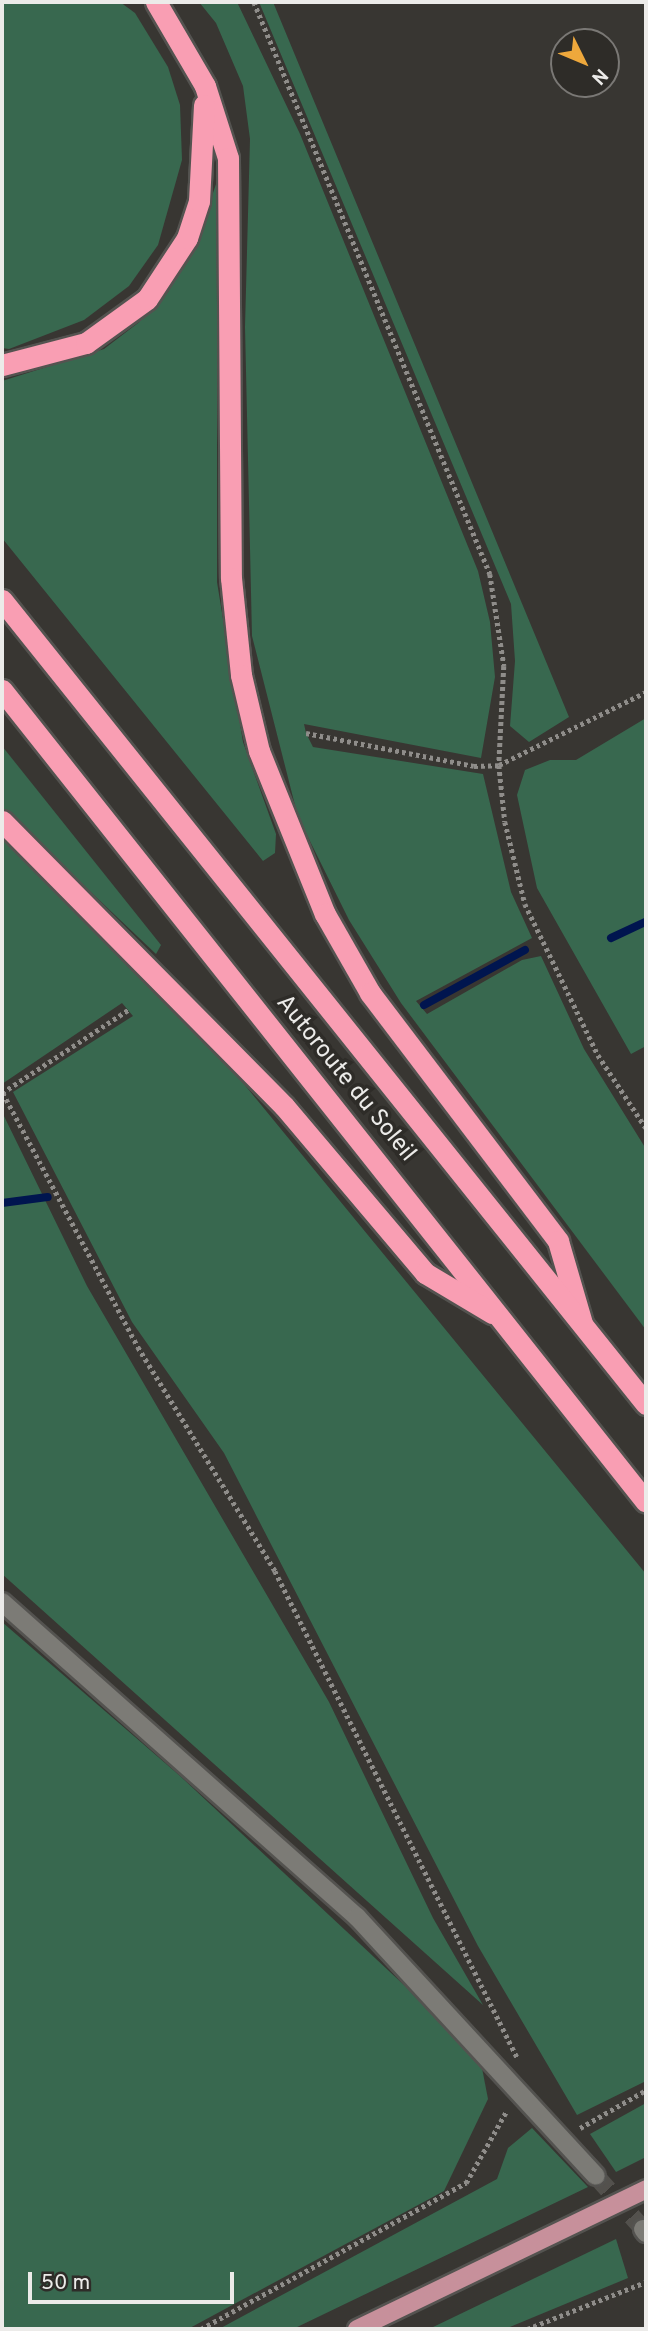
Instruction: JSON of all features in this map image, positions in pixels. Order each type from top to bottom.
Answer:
[{"type":"highway","points":[[156,2],[205,86],[229,170],[231,578],[241,675],[259,751],[331,926],[370,993],[558,1241],[582,1323]]},
{"type":"highway","points":[[2,365],[86,343],[148,299],[169,271],[199,201],[205,86]]},
{"type":"highway","name":"Autoroute du Soleil","points":[[2,600],[646,1404]]},
{"type":"highway","name":"Autoroute du Soleil","points":[[2,690],[646,1502]]},
{"type":"highway","points":[[2,821],[284,1106],[425,1273],[505,1321]]},
{"type":"main road","points":[[357,2329],[646,2189]]},
{"type":"street","points":[[2,1602],[357,1917],[519,2089],[596,2176]]},
{"type":"path","points":[[254,2],[491,573],[504,666],[499,765],[505,822],[525,904],[598,1055],[646,1128]]},
{"type":"path","points":[[306,733],[474,766],[499,765],[646,692]]},
{"type":"path","points":[[128,1010],[3,1093],[138,1347],[275,1571],[449,1927],[516,2046],[519,2089],[466,2183],[201,2329]]},
{"type":"path","points":[[559,2135],[646,2090]]},
{"type":"path","points":[[527,2329],[646,2282]]},
{"type":"green space","points":[[2,2],[120,2],[135,13],[168,67],[180,105],[182,160],[158,245],[129,286],[84,320],[9,349],[2,348]]},
{"type":"green space","points":[[199,2],[237,2],[300,134],[478,571],[490,622],[495,677],[481,758],[304,724],[306,733],[313,747],[483,774],[511,892],[532,938],[416,1001],[427,1014],[522,960],[541,956],[584,1049],[646,1149],[646,1330],[401,1003],[349,920],[298,817],[252,636],[245,327],[250,139],[243,86],[216,23]]},
{"type":"green space","points":[[259,2],[273,2],[569,717],[529,742],[510,726],[515,661],[511,604]]},
{"type":"green space","points":[[217,181],[217,582],[243,742],[276,834],[275,853],[263,861],[2,538],[2,381],[104,349],[138,323],[168,292],[196,244]]},
{"type":"green space","points":[[646,718],[646,1046],[631,1054],[537,888],[517,795],[525,770],[550,760],[576,760]]},
{"type":"green space","points":[[2,746],[161,945],[156,954],[2,808]]},
{"type":"green space","points":[[2,836],[131,959],[244,1084],[646,1574],[646,2081],[577,2115],[478,1946],[224,1453],[132,1322],[13,1092],[133,1016],[122,1003],[2,1084]]},
{"type":"green space","points":[[2,1112],[87,1286],[329,1702],[433,1918],[483,2005],[2,1574]]},
{"type":"green space","points":[[2,1622],[179,1775],[405,1986],[482,2068],[488,2099],[444,2191],[188,2329],[2,2329]]},
{"type":"green space","points":[[646,2103],[646,2157],[616,2172],[590,2134]]},
{"type":"green space","points":[[532,2128],[588,2187],[293,2329],[219,2329],[497,2179],[508,2148]]},
{"type":"green space","points":[[616,2239],[628,2278],[505,2329],[429,2329]]},
{"type":"waterway","points":[[611,938],[646,922]]},
{"type":"waterway","points":[[424,1005],[525,950]]},
{"type":"waterway","points":[[2,1203],[48,1197]]},
{"type":"tunnel","points":[[596,2176],[643,2229]]}]
